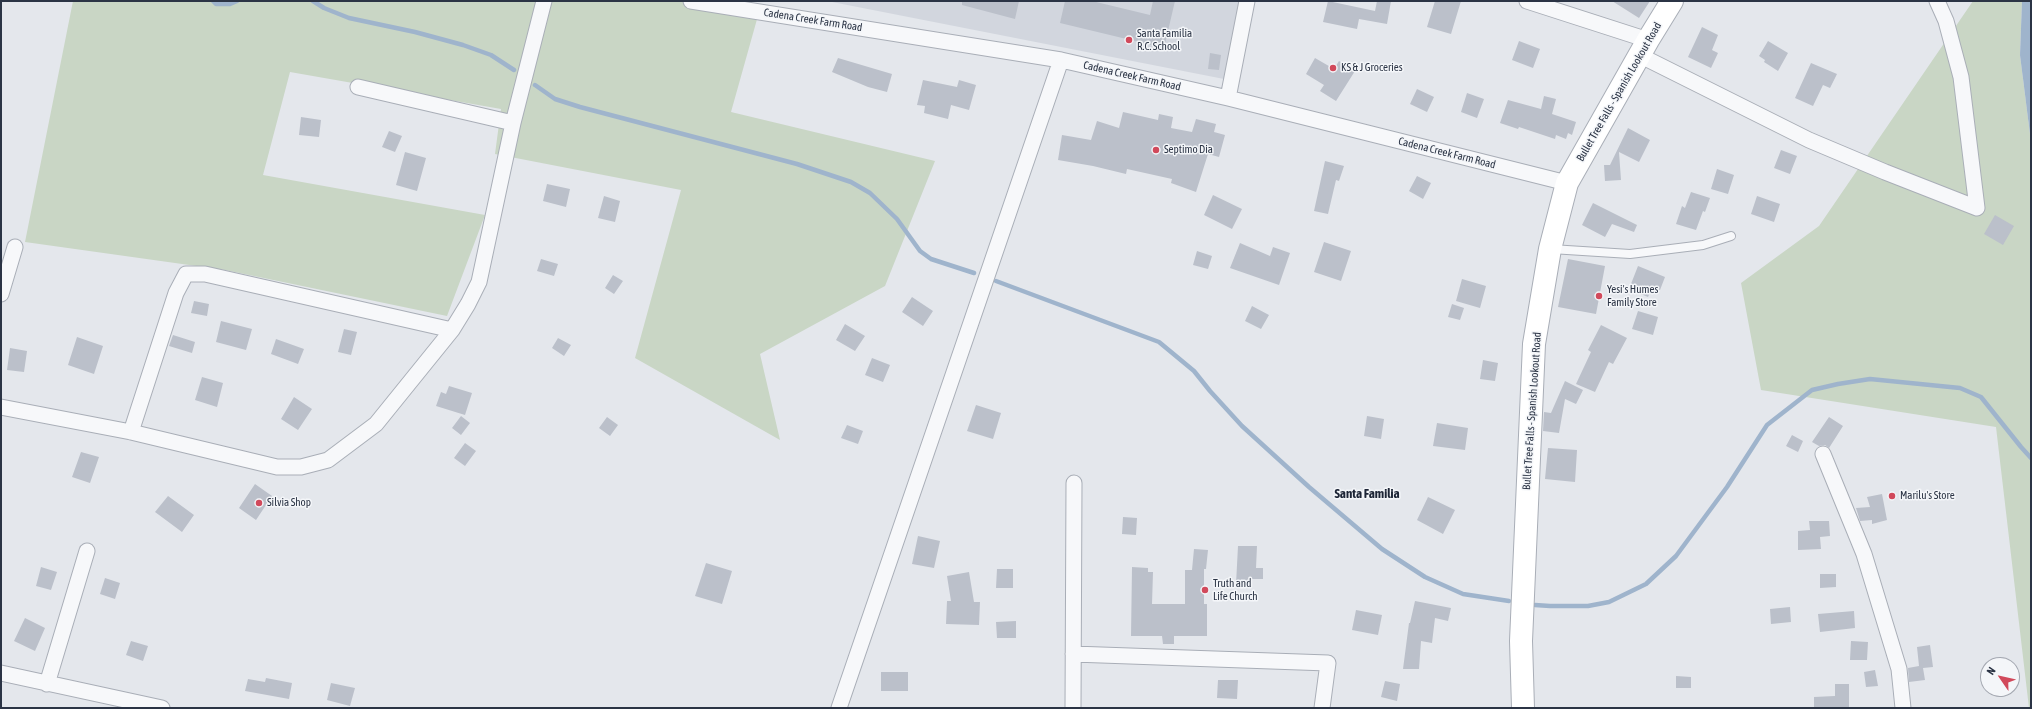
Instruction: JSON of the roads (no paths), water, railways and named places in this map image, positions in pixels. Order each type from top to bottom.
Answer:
[{"type":"main road","name":"Bullet Tree Falls - Spanish Lookout Road","points":[[1523,708],[1521,641],[1534,344],[1550,248],[1567,183],[1643,48],[1672,1]]},
{"type":"street","points":[[1,407],[130,432],[277,467],[301,467],[328,460],[376,424],[452,330],[479,282],[513,123],[544,1]]},
{"type":"street","name":"Cadena Creek Farm Road","points":[[691,1],[1061,60],[1228,98],[1567,183]]},
{"type":"street","points":[[1228,98],[1247,1]]},
{"type":"street","points":[[1527,1],[1643,48],[1809,140],[1977,208],[1961,77],[1946,21],[1937,1]]},
{"type":"street","points":[[839,708],[1061,60]]},
{"type":"street","points":[[358,87],[513,123]]},
{"type":"street","points":[[1,294],[15,247]]},
{"type":"street","points":[[130,432],[176,293],[186,274],[204,274],[452,330]]},
{"type":"street","points":[[1823,454],[1864,554],[1899,669],[1903,708]]},
{"type":"street","points":[[1073,708],[1074,483]]},
{"type":"street","points":[[47,684],[87,551]]},
{"type":"street","points":[[1073,654],[1328,663],[1322,708]]},
{"type":"street","points":[[1,673],[162,708]]},
{"type":"lane","points":[[1550,248],[1630,254],[1703,245],[1731,236]]},
{"type":"water","points":[[2022,1],[2031,1],[2031,142],[2020,55]]},
{"type":"waterway","points":[[213,1],[216,4],[230,4],[237,1]]},
{"type":"waterway","points":[[313,1],[324,8],[349,18],[415,32],[463,45],[491,55],[514,70]]},
{"type":"waterway","points":[[535,85],[555,99],[580,107],[797,164],[851,182],[870,193],[897,219],[920,251],[931,259],[974,273]]},
{"type":"waterway","points":[[996,281],[1159,342],[1194,371],[1242,426],[1309,487],[1382,549],[1425,577],[1463,594],[1509,601]]},
{"type":"waterway","points":[[1535,605],[1588,606],[1609,602],[1646,584],[1676,556],[1727,487],[1767,425],[1812,390],[1870,379],[1960,388],[1981,397],[2031,458]]},
{"type":"place","name":"Santa Familia R.C. School","points":[[1129,40]]},
{"type":"place","name":"KS & J Groceries","points":[[1333,68]]},
{"type":"place","name":"Septimo Dia","points":[[1156,150]]},
{"type":"place","name":"Yesi's Humes Family Store","points":[[1599,296]]},
{"type":"place","name":"Marilu's Store","points":[[1892,496]]},
{"type":"place","name":"Silvia Shop","points":[[259,503]]},
{"type":"place","name":"Truth and Life Church","points":[[1205,590]]},
{"type":"district","name":"Santa Familia","points":[[1367,494]]}]
